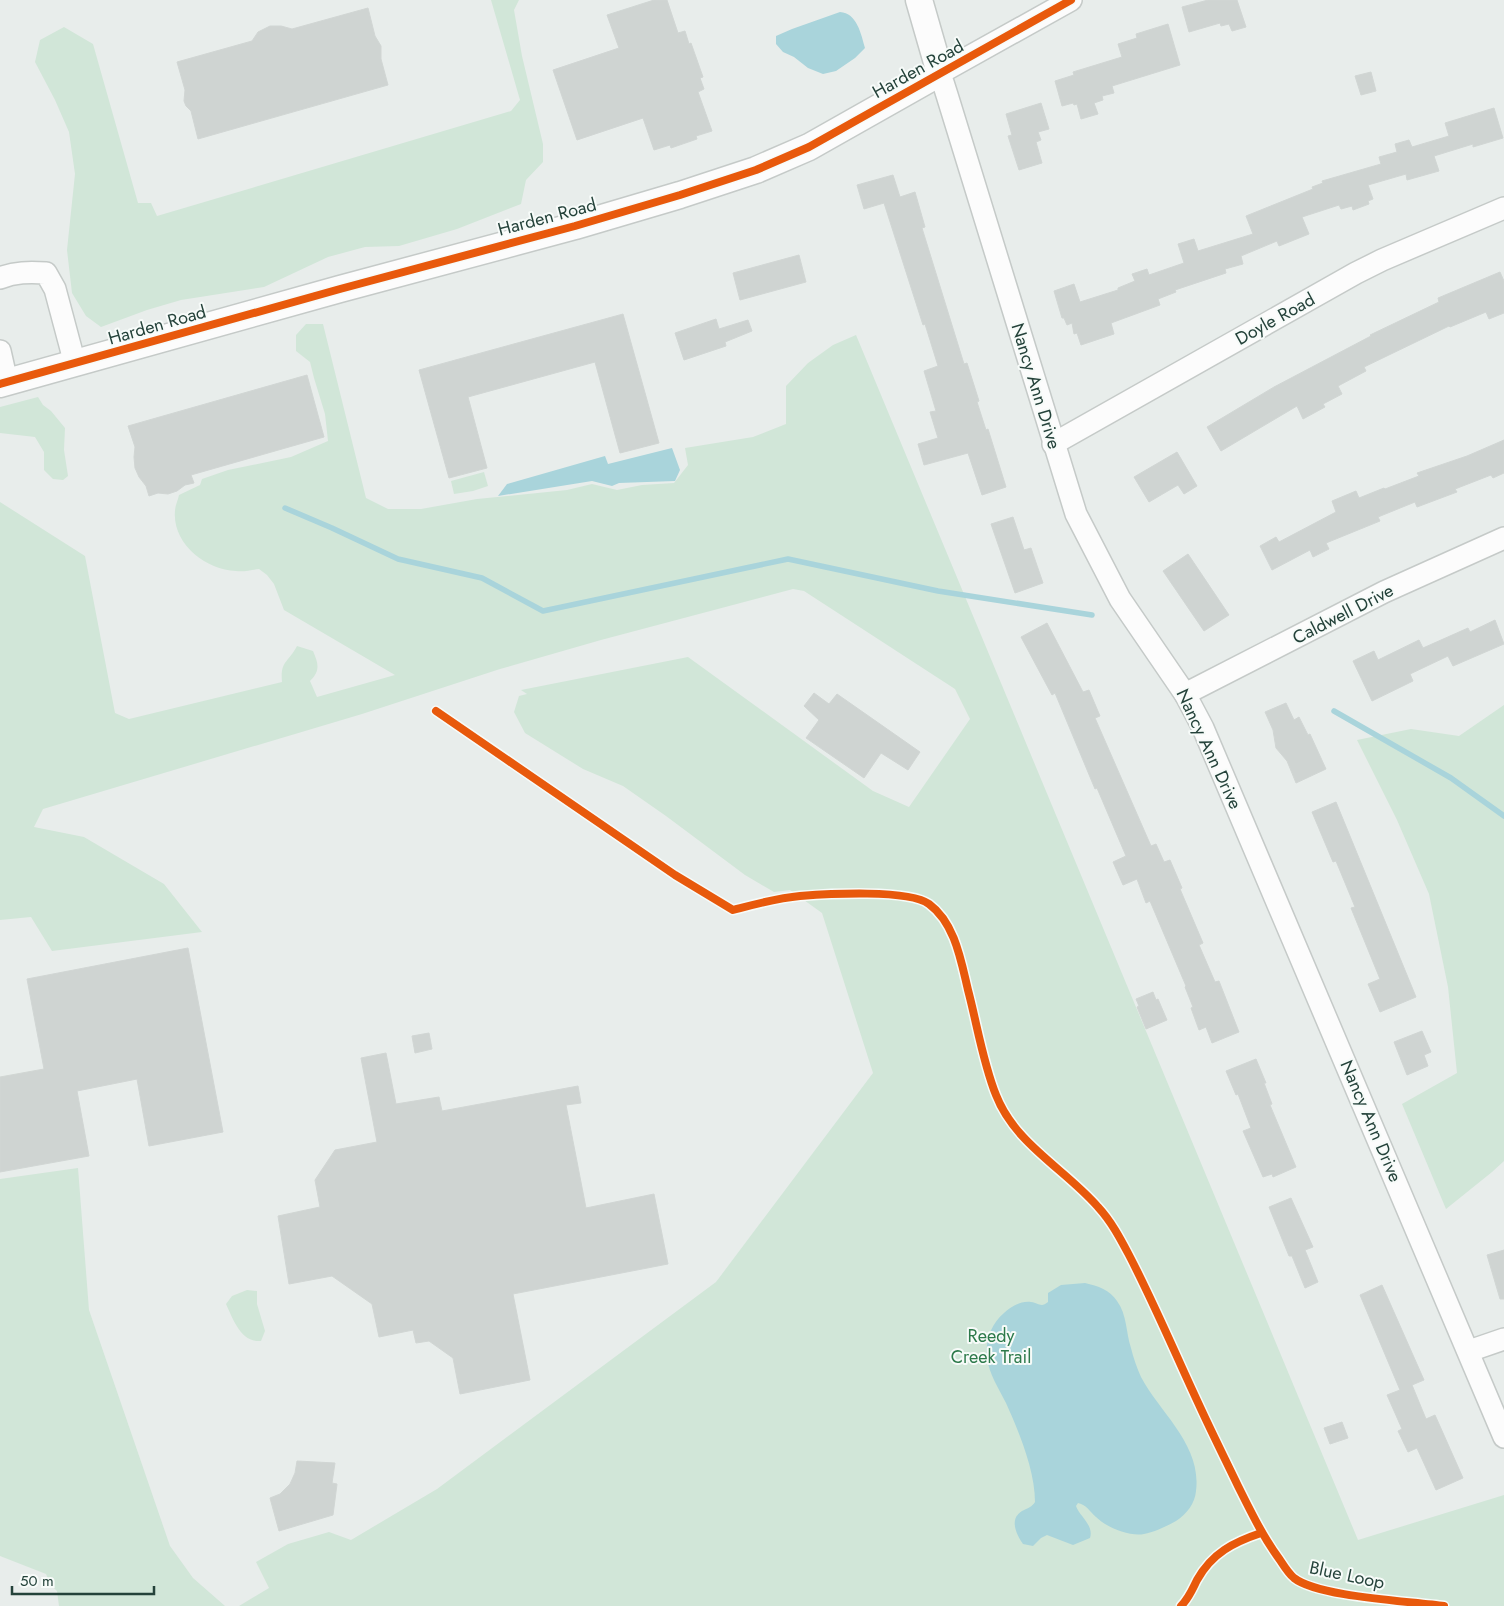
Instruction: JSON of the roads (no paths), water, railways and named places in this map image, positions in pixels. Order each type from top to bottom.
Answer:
[{"type":"street","name":"Nancy Ann Drive","points":[[919,0],[1053,444],[1076,514],[1120,599],[1185,694],[1203,728],[1504,1437]]},
{"type":"street","name":"Harden Road","points":[[4,383],[575,226],[756,170],[809,147],[1071,0]]},
{"type":"street","name":"Doyle Road","points":[[1053,444],[1356,273],[1504,208]]},
{"type":"street","points":[[0,278],[11,274],[29,272],[46,273],[55,289],[75,364]]},
{"type":"street","points":[[0,351],[4,383]]},
{"type":"street","name":"Caldwell Drive","points":[[1185,694],[1384,592],[1504,538]]},
{"type":"street","points":[[1468,1351],[1504,1339]]},
{"type":"water","points":[[840,12],[846,13],[854,20],[860,31],[865,48],[855,58],[836,71],[823,74],[808,68],[794,57],[783,52],[776,44],[776,36]]},
{"type":"water","points":[[672,448],[680,470],[675,481],[619,483],[612,486],[592,481],[498,496],[507,484],[605,456],[608,464]]},
{"type":"water","points":[[1085,1283],[1107,1291],[1120,1306],[1125,1318],[1129,1342],[1141,1377],[1178,1430],[1193,1459],[1196,1474],[1194,1500],[1184,1515],[1176,1521],[1157,1530],[1138,1535],[1112,1528],[1100,1521],[1086,1507],[1078,1503],[1076,1506],[1090,1529],[1090,1538],[1073,1545],[1047,1535],[1033,1546],[1023,1544],[1016,1531],[1015,1522],[1018,1514],[1035,1502],[1032,1477],[1016,1426],[990,1370],[987,1358],[988,1339],[999,1317],[1013,1306],[1028,1302],[1044,1305],[1048,1302],[1048,1293],[1061,1285]]},
{"type":"waterway","points":[[285,508],[398,559],[482,578],[543,611],[788,559],[938,591],[1092,615]]},
{"type":"waterway","points":[[1334,711],[1451,778],[1504,816]]},
{"type":"park label","name":"Reedy Creek Trail","points":[[991,1346]]}]
